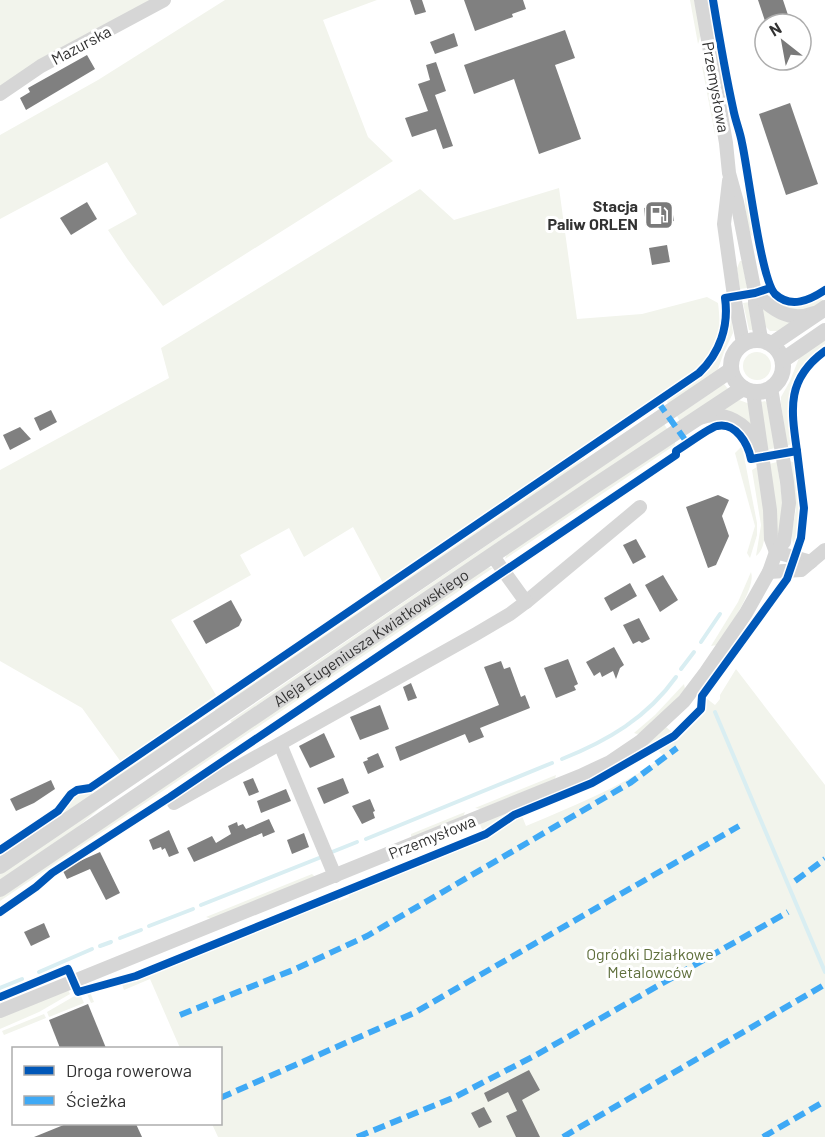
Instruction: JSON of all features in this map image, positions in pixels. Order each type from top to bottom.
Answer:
[{"type":"street","name":"Mazurska","points":[[0,94],[41,66],[164,0]]},
{"type":"street","name":"Przemysłowa","points":[[701,0],[729,173],[766,341]]},
{"type":"street","name":"Przemysłowa","points":[[729,173],[724,224],[732,287],[743,343]]},
{"type":"street","points":[[755,293],[775,310],[786,315],[797,317],[825,309]]},
{"type":"street","points":[[810,562],[776,552],[771,539],[770,510],[759,428],[748,390],[738,383],[731,370],[733,355],[743,343],[766,341],[825,309]]},
{"type":"street","points":[[783,360],[825,332]]},
{"type":"street","points":[[748,390],[771,388],[782,376],[781,354],[766,341]]},
{"type":"street","name":"Aleja Eugeniusza Kwiatkowskiego","points":[[0,866],[731,370]]},
{"type":"street","name":"Przemysłowa","points":[[0,1011],[580,776],[609,762],[641,741],[684,700],[706,672],[746,612],[769,572],[776,552],[784,542],[789,503],[771,388]]},
{"type":"street","name":"Aleja Eugeniusza Kwiatkowskiego","points":[[0,889],[492,555],[693,421],[748,390]]},
{"type":"street","points":[[693,421],[707,415],[732,418],[751,432],[760,447]]},
{"type":"street","points":[[174,803],[510,614],[640,507]]},
{"type":"street","points":[[769,572],[801,570],[825,550]]},
{"type":"street","points":[[492,555],[526,602]]},
{"type":"street","points":[[280,744],[335,876]]},
{"type":"green space","points":[[0,0],[171,0],[0,87]]},
{"type":"green space","points":[[225,0],[377,0],[323,20],[368,137],[393,161],[163,306],[108,230],[137,214],[107,162],[0,219],[0,135],[98,80]]},
{"type":"green space","points":[[690,0],[694,0],[699,22],[698,44]]},
{"type":"green space","points":[[707,0],[709,0],[727,97],[724,91]]},
{"type":"green space","points":[[702,66],[707,72],[717,129],[715,135]]},
{"type":"green space","points":[[744,177],[756,241],[752,237],[747,221]]},
{"type":"green space","points":[[559,188],[577,319],[642,314],[707,297],[718,303],[719,332],[714,347],[696,370],[383,583],[353,527],[304,557],[289,528],[240,555],[251,575],[171,620],[216,695],[121,762],[82,708],[0,661],[0,470],[169,378],[161,348],[420,189],[454,220]]},
{"type":"green space","points":[[742,261],[747,288],[740,289],[737,268]]},
{"type":"green space","points":[[770,295],[794,306],[805,305],[820,298],[824,301],[807,310],[784,310],[767,297]]},
{"type":"green space","points":[[750,302],[754,330],[749,330],[743,303]]},
{"type":"green space","points":[[761,304],[792,322],[778,331],[770,331],[765,326]]},
{"type":"green space","points":[[730,306],[733,333],[717,372],[669,406],[667,402],[669,399],[694,380],[713,361],[725,338]]},
{"type":"green space","points":[[825,339],[825,344],[803,366],[792,388],[788,413],[791,444],[787,446],[781,397],[799,358]]},
{"type":"green space","points":[[757,352],[767,356],[771,366],[767,376],[757,380],[747,376],[743,366],[747,356]]},
{"type":"green space","points":[[724,384],[728,389],[680,422],[677,416]]},
{"type":"green space","points":[[739,400],[750,404],[755,427],[722,409]]},
{"type":"green space","points":[[765,401],[775,448],[767,450],[761,402]]},
{"type":"green space","points":[[664,424],[668,430],[232,722],[230,721]]},
{"type":"green space","points":[[675,441],[675,445],[505,559],[507,553]]},
{"type":"green space","points":[[742,446],[757,523],[757,535],[750,558],[747,553],[755,526],[735,453]]},
{"type":"green space","points":[[588,454],[575,469],[219,710],[212,710]]},
{"type":"green space","points":[[670,454],[672,455],[506,567],[505,565]]},
{"type":"green space","points":[[790,461],[795,463],[801,515],[794,546],[791,535],[796,510]]},
{"type":"green space","points":[[777,462],[783,506],[778,542],[769,464]]},
{"type":"green space","points":[[757,467],[765,527],[761,549],[756,556],[761,525],[752,470]]},
{"type":"green space","points":[[486,567],[493,568],[0,901],[0,896]]},
{"type":"green space","points":[[497,570],[499,572],[87,850],[85,849]]},
{"type":"green space","points":[[751,572],[752,579],[746,598],[717,645],[711,646],[738,602]]},
{"type":"green space","name":"Ogródki Działkowe Metalowców","points":[[736,669],[825,785],[825,1137],[218,1137],[212,1125],[222,1125],[222,1047],[180,1047],[150,979],[124,990],[122,984],[338,899],[339,901],[349,897],[348,894],[487,838],[522,816],[526,826],[614,787],[664,757],[657,749],[688,729],[700,715],[706,698],[715,705]]},
{"type":"green space","points":[[684,684],[685,689],[670,706],[640,733],[634,733],[655,715]]},
{"type":"green space","points":[[192,723],[191,728],[106,787],[100,785]]},
{"type":"green space","points":[[666,727],[673,733],[602,775],[513,812],[483,832],[480,824],[656,736]]},
{"type":"green space","points":[[556,775],[555,779],[481,809],[475,808]]},
{"type":"green space","points":[[92,790],[92,796],[35,834],[30,834],[60,813],[74,797]]},
{"type":"green space","points":[[101,807],[65,838],[0,882],[0,873]]},
{"type":"green space","points":[[465,812],[463,817],[411,838],[411,834]]},
{"type":"green space","points":[[312,874],[315,877],[212,919],[206,917]]},
{"type":"green space","points":[[68,990],[70,994],[39,1012],[0,1029],[0,1018]]},
{"type":"green space","points":[[90,992],[94,1002],[91,1003],[87,994],[81,996],[84,1003],[49,1017],[47,1012],[78,994]]},
{"type":"green space","points":[[44,1014],[46,1018],[4,1035],[2,1031]]},
{"type":"building","points":[[410,0],[422,0],[426,12],[415,15]]},
{"type":"building","points":[[464,0],[523,0],[526,9],[512,14],[513,17],[475,31]]},
{"type":"building","points":[[758,0],[783,0],[787,12],[762,12]]},
{"type":"building","points":[[565,30],[575,58],[555,65],[581,139],[539,154],[514,79],[474,94],[464,65]]},
{"type":"building","points":[[454,33],[458,46],[435,54],[430,42]]},
{"type":"building","points":[[87,55],[95,69],[26,110],[20,98],[30,92],[28,88]]},
{"type":"building","points":[[436,62],[446,91],[435,95],[453,146],[443,149],[436,129],[412,137],[405,118],[428,111],[418,84],[430,80],[426,65]]},
{"type":"building","points":[[790,103],[818,184],[786,195],[759,114]]},
{"type":"building","points":[[87,202],[97,219],[71,235],[60,218]]},
{"type":"building","name":"Stacja Paliw ORLEN","points":[[671,203],[674,221],[646,226],[644,208]]},
{"type":"building","points":[[667,245],[670,262],[652,265],[649,248]]},
{"type":"building","points":[[51,410],[57,422],[40,431],[34,418]]},
{"type":"building","points":[[20,427],[31,439],[10,450],[3,435]]},
{"type":"building","points":[[718,495],[729,500],[722,516],[729,536],[716,565],[708,568],[686,507]]},
{"type":"building","points":[[636,539],[646,557],[633,564],[623,545]]},
{"type":"building","points":[[663,575],[678,600],[660,612],[645,585]]},
{"type":"building","points":[[630,583],[637,596],[611,611],[604,598]]},
{"type":"building","points":[[231,600],[242,620],[239,626],[206,644],[193,621]]},
{"type":"building","points":[[639,618],[650,639],[633,644],[623,625]]},
{"type":"building","points":[[614,647],[624,665],[620,668],[616,679],[613,671],[602,677],[600,672],[594,676],[586,662]]},
{"type":"building","points":[[568,659],[578,684],[574,686],[576,690],[556,698],[544,668]]},
{"type":"building","points":[[501,661],[504,669],[510,667],[521,697],[525,695],[530,708],[480,728],[484,737],[469,743],[465,734],[400,761],[395,747],[499,705],[484,667]]},
{"type":"building","points":[[411,683],[417,698],[408,701],[403,687]]},
{"type":"building","points":[[380,705],[389,729],[360,740],[350,717]]},
{"type":"building","points":[[324,733],[335,757],[310,768],[299,746]]},
{"type":"building","points":[[378,753],[384,767],[368,774],[363,762]]},
{"type":"building","points":[[253,778],[259,792],[249,796],[243,782]]},
{"type":"building","points":[[343,778],[349,793],[324,804],[317,788]]},
{"type":"building","points":[[51,780],[55,789],[34,803],[16,811],[10,799]]},
{"type":"building","points":[[286,789],[291,801],[261,813],[257,801]]},
{"type":"building","points":[[370,799],[375,818],[362,824],[352,806]]},
{"type":"building","points":[[269,819],[275,832],[263,837],[262,833],[194,862],[187,848],[212,836],[216,843],[231,834],[228,826],[237,822],[238,826],[243,824],[246,829]]},
{"type":"building","points":[[169,830],[179,853],[169,857],[165,848],[153,850],[149,840]]},
{"type":"building","points":[[304,833],[309,847],[292,854],[287,840]]},
{"type":"building","points":[[100,852],[120,893],[106,900],[90,869],[67,879],[62,869]]},
{"type":"building","points":[[44,923],[50,937],[31,946],[24,932]]},
{"type":"building","points":[[88,1004],[106,1047],[60,1047],[49,1020]]},
{"type":"building","points":[[529,1070],[540,1090],[522,1100],[540,1137],[516,1137],[506,1116],[517,1111],[508,1092],[488,1102],[484,1093]]},
{"type":"building","points":[[484,1107],[492,1122],[479,1128],[471,1113]]},
{"type":"building","points":[[64,1125],[136,1125],[142,1137],[34,1137]]},
{"type":"waterway","points":[[701,642],[720,614]]},
{"type":"waterway","points":[[681,669],[694,652]]},
{"type":"waterway","points":[[562,759],[625,727],[652,705],[676,677]]},
{"type":"waterway","points":[[715,712],[825,972]]},
{"type":"waterway","points":[[366,839],[552,763]]},
{"type":"waterway","points":[[332,852],[357,842]]},
{"type":"waterway","points":[[201,905],[319,858]]},
{"type":"waterway","points":[[149,926],[193,909]]},
{"type":"waterway","points":[[120,938],[141,930]]},
{"type":"waterway","points":[[100,946],[111,942]]},
{"type":"waterway","points":[[39,972],[92,949]]},
{"type":"waterway","points":[[0,988],[22,979]]},
{"type":"marked path","points":[[658,402],[688,444]]},
{"type":"marked path","points":[[180,1015],[293,970],[367,936],[630,783],[677,748]]},
{"type":"marked path","points":[[222,1097],[414,1013],[739,826]]},
{"type":"marked path","points":[[795,881],[825,859]]},
{"type":"marked path","points":[[357,1137],[455,1097],[536,1055],[788,912]]},
{"type":"marked path","points":[[563,1137],[824,985]]},
{"type":"marked path","points":[[763,1137],[825,1101]]},
{"type":"cycle path","points":[[713,0],[727,81],[745,156],[760,247],[770,285],[781,299],[794,302],[807,300],[825,290]]},
{"type":"cycle path","points":[[0,850],[58,811],[71,794],[77,790],[90,788],[699,373],[718,348],[726,319],[725,298],[770,288]]},
{"type":"cycle path","points":[[0,912],[52,873],[170,797],[676,455],[676,451],[709,430],[717,426],[730,427],[744,441],[751,459],[797,451],[793,422],[797,384],[812,362],[825,351]]},
{"type":"cycle path","points":[[0,997],[68,969],[78,992],[136,976],[486,834],[514,815],[592,783],[674,736],[701,709],[702,696],[787,579],[801,538],[804,508],[797,451]]},
{"type":"place","name":"Stacja Paliw ORLEN","points":[[659,215]]}]
